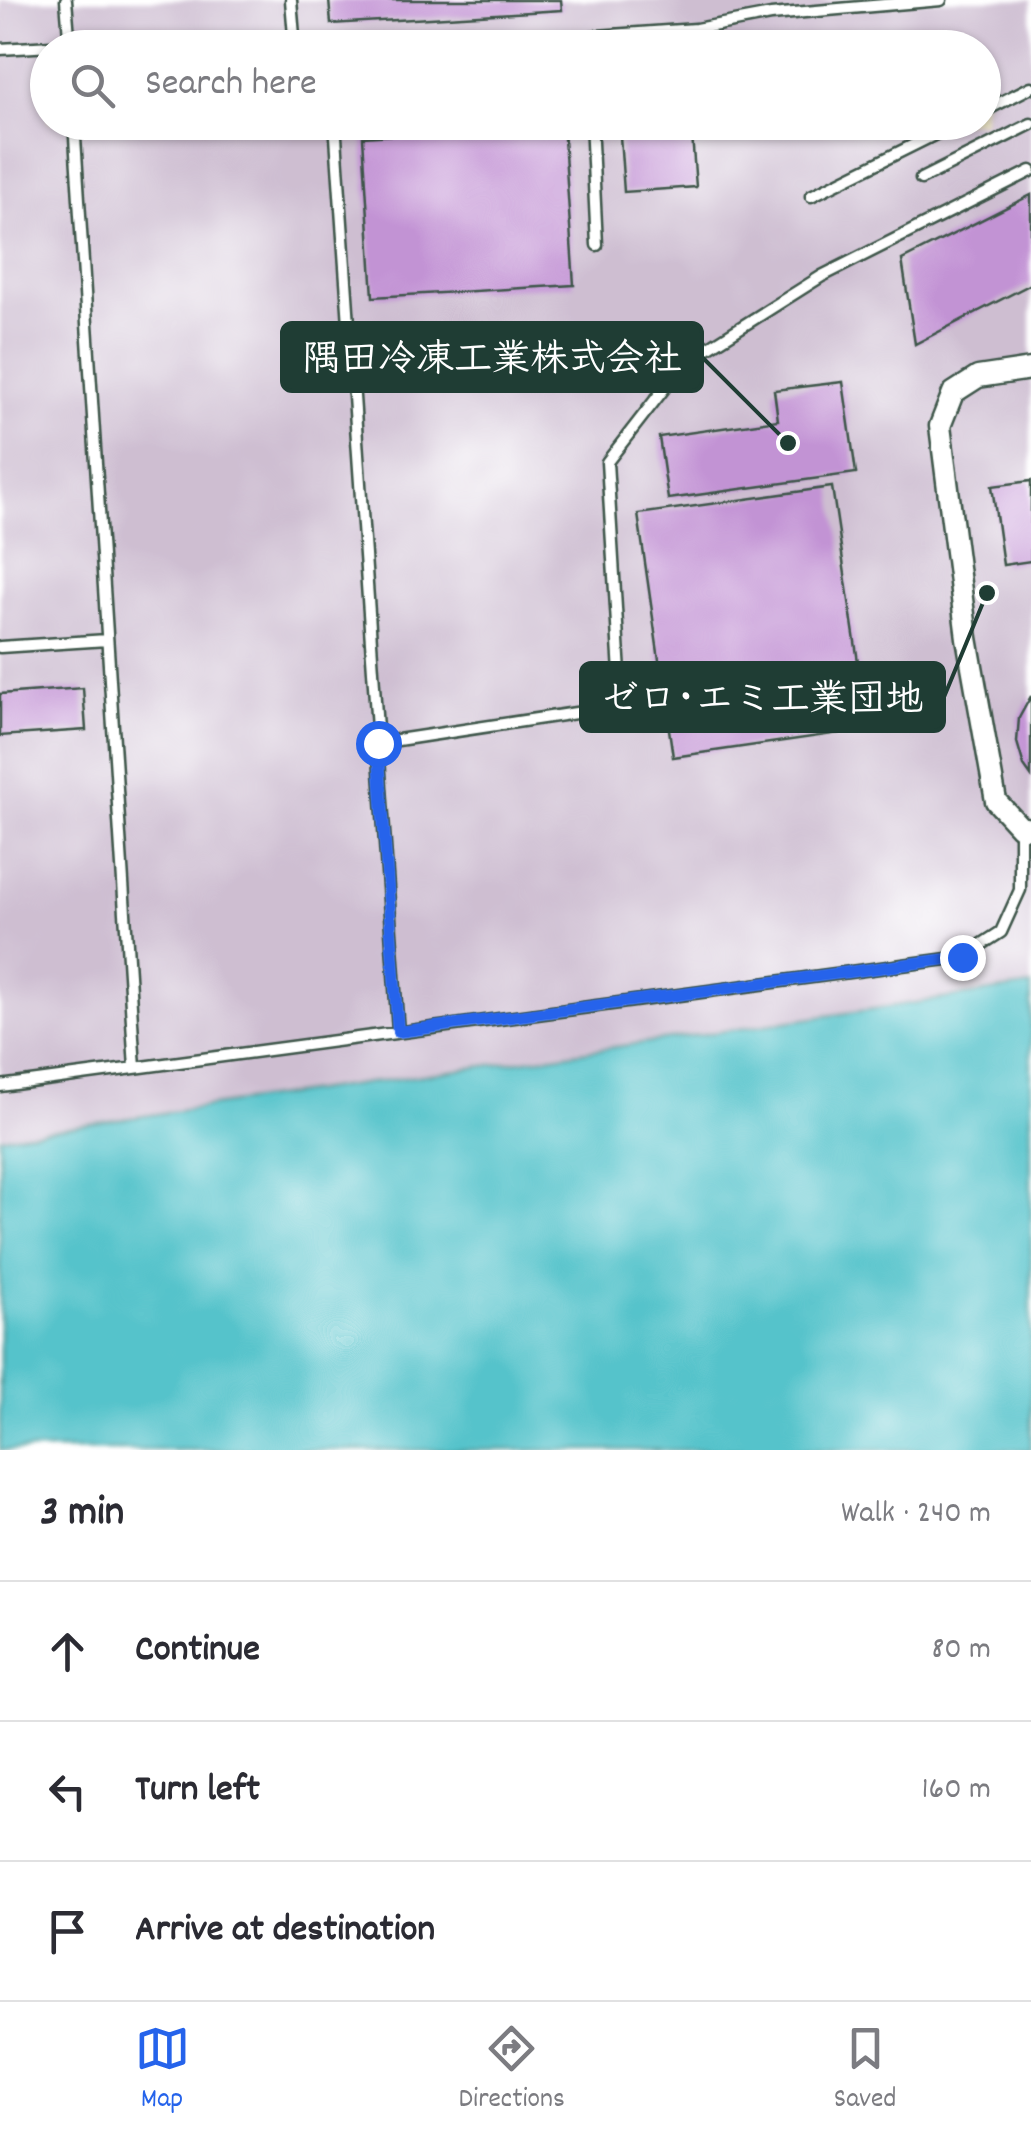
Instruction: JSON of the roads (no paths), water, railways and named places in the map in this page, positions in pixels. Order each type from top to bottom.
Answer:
[{"type":"street","points":[[1026,828],[996,800],[967,638],[940,426],[953,392],[978,377],[1031,370]]},
{"type":"lane","points":[[66,0],[68,30]]},
{"type":"lane","points":[[291,0],[294,30]]},
{"type":"lane","points":[[680,30],[770,15],[941,0]]},
{"type":"lane","points":[[0,49],[30,48]]},
{"type":"lane","points":[[1001,102],[1031,87]]},
{"type":"lane","points":[[1001,139],[1031,124]]},
{"type":"lane","points":[[75,140],[135,1068]]},
{"type":"lane","points":[[336,140],[398,1032]]},
{"type":"lane","points":[[592,140],[597,244]]},
{"type":"lane","points":[[811,196],[924,140]]},
{"type":"lane","points":[[921,180],[1000,140]]},
{"type":"lane","points":[[378,743],[622,706],[608,462],[684,362],[822,276],[1031,171]]},
{"type":"lane","points":[[0,647],[108,640]]},
{"type":"lane","points":[[0,1086],[962,957],[1001,932],[1020,890],[1026,828]]},
{"type":"water","points":[[1031,986],[1031,1450],[0,1450],[0,1137]]},
{"type":"place","name":"隅田冷凍工業株式会社","points":[[788,443]]},
{"type":"place","name":"ゼロ･エミ工業団地","points":[[987,593]]}]
